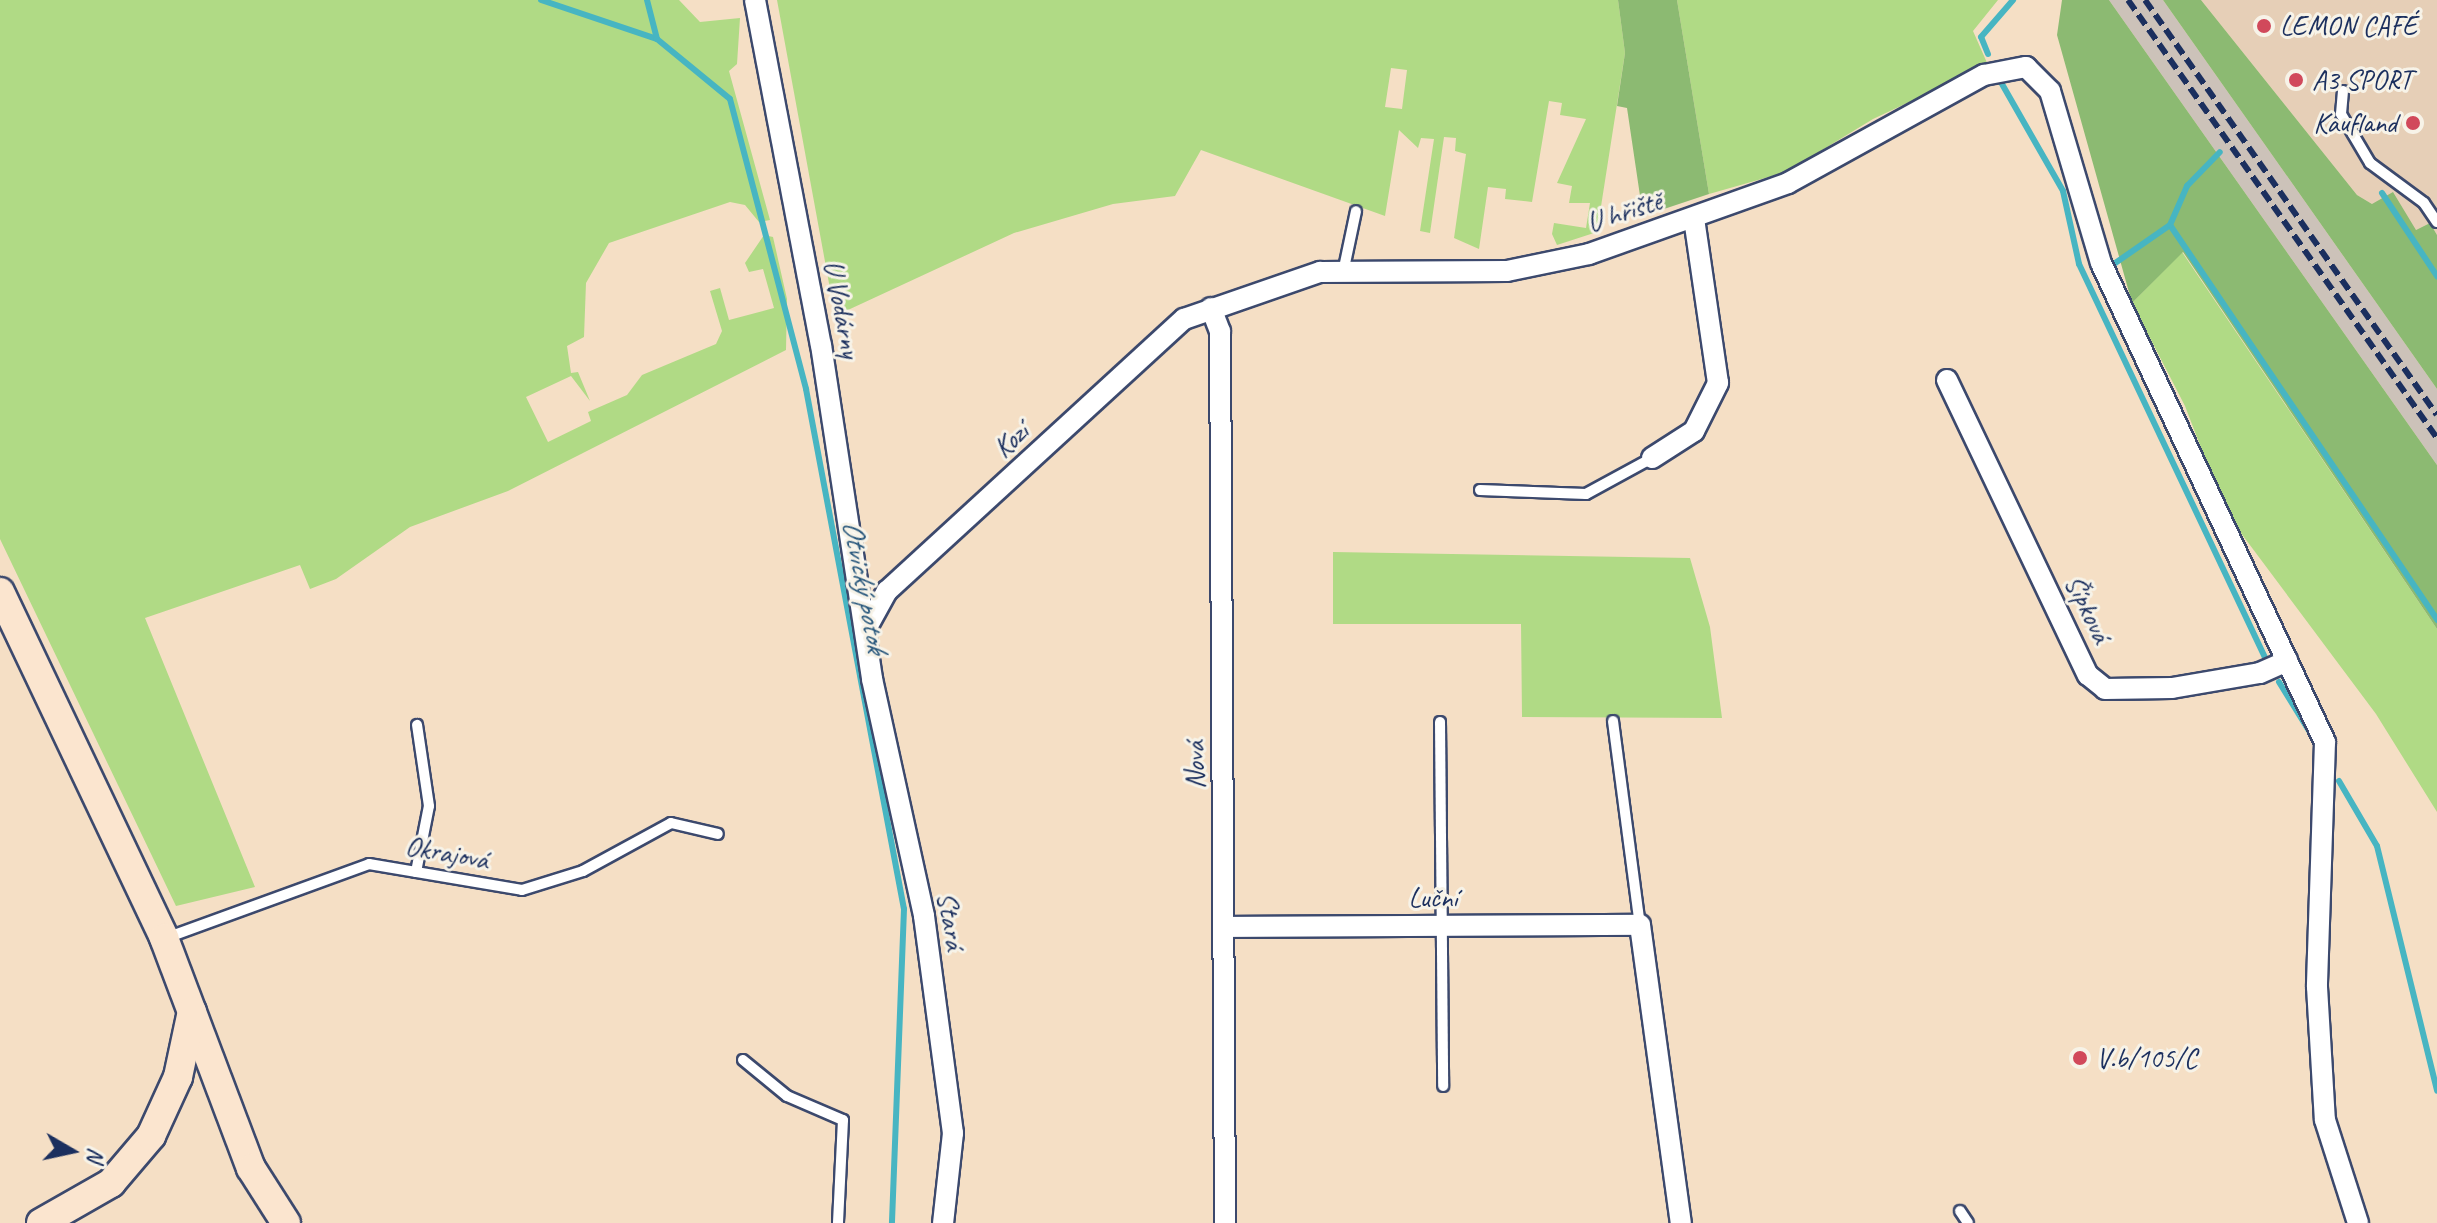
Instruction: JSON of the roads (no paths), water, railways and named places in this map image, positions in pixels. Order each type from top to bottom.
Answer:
[{"type":"main road","points":[[0,592],[164,938],[251,1168],[286,1223]]},
{"type":"main road","points":[[41,1223],[111,1183],[151,1136],[178,1077],[192,1010]]},
{"type":"street","name":"U Vodárny","points":[[755,0],[821,345],[865,631]]},
{"type":"street","name":"U hřiště","points":[[1211,308],[1344,268],[1507,271],[1589,254],[1788,183],[1984,75],[2026,67],[2050,91],[2101,263],[2287,661]]},
{"type":"street","points":[[1652,458],[1694,431],[1718,383],[1694,218]]},
{"type":"street","name":"Kozí","points":[[865,631],[887,591],[1184,319],[1211,308]]},
{"type":"street","name":"Nová","points":[[1211,308],[1220,331],[1225,1223]]},
{"type":"street","name":"Šípková","points":[[1947,380],[2088,675],[2105,689],[2172,688],[2260,673],[2287,661]]},
{"type":"street","name":"Stará","points":[[865,631],[924,916],[949,1102],[943,1223]]},
{"type":"street","points":[[2287,661],[2325,742],[2317,987],[2325,1120],[2358,1223]]},
{"type":"street","points":[[1640,925],[1681,1223]]},
{"type":"street","name":"Luční","points":[[1225,927],[1640,925]]},
{"type":"lane","points":[[2343,91],[2341,114],[2370,163],[2424,203],[2437,222]]},
{"type":"lane","points":[[1344,268],[1356,211]]},
{"type":"lane","points":[[1480,490],[1586,494],[1652,458]]},
{"type":"lane","points":[[1613,721],[1640,925]]},
{"type":"lane","points":[[1440,722],[1443,1086]]},
{"type":"lane","points":[[416,872],[429,806],[417,725]]},
{"type":"lane","name":"Okrajová","points":[[164,938],[369,864],[522,890],[583,871],[671,823],[718,834]]},
{"type":"lane","points":[[743,1060],[787,1096],[843,1120],[838,1223]]},
{"type":"lane","points":[[1960,1211],[1968,1223]]},
{"type":"waterway","points":[[541,0],[657,39]]},
{"type":"waterway","name":"Otvický potok","points":[[647,0],[657,39],[730,99],[806,389],[904,909],[892,1223]]},
{"type":"waterway","points":[[1988,54],[1981,37],[2013,0]]},
{"type":"waterway","points":[[2002,84],[2063,191],[2079,264],[2266,660]]},
{"type":"waterway","points":[[2108,268],[2170,225],[2187,186],[2220,152]]},
{"type":"waterway","points":[[2382,193],[2437,276]]},
{"type":"waterway","points":[[2170,225],[2437,620]]},
{"type":"waterway","points":[[2279,682],[2311,734]]},
{"type":"waterway","points":[[2339,781],[2377,846],[2437,1091]]},
{"type":"railway","points":[[2128,0],[2437,438]]},
{"type":"railway","points":[[2145,0],[2437,415]]},
{"type":"place","name":"LEMON CAFÉ","points":[[2264,26]]},
{"type":"place","name":"A3 SPORT","points":[[2296,80]]},
{"type":"place","name":"Kaufland","points":[[2413,123]]},
{"type":"place","name":"V.b/105/C","points":[[2080,1058]]}]
